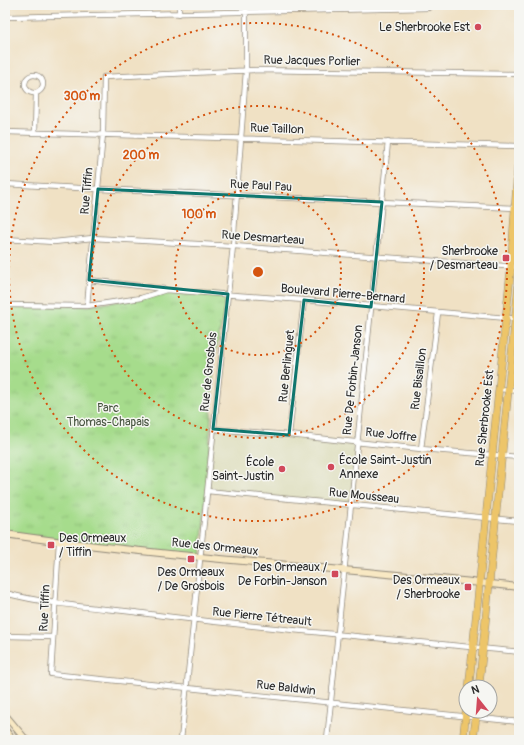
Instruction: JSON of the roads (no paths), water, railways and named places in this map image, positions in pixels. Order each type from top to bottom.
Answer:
[{"type":"main road","name":"Rue Sherbrooke Est","points":[[470,679],[511,267],[516,213],[519,150]]},
{"type":"main road","name":"Rue Sherbrooke Est","points":[[480,679],[490,584],[507,390],[517,319],[519,281]]},
{"type":"main road","points":[[463,740],[465,719]]},
{"type":"main road","points":[[474,740],[476,719]]},
{"type":"street","points":[[179,5],[179,14]]},
{"type":"street","name":"Rue de Grosbois","points":[[181,740],[237,195],[246,72],[246,5]]},
{"type":"street","points":[[5,17],[179,14],[333,8],[428,8],[432,5]]},
{"type":"street","name":"Rue Jacques Porlier","points":[[104,78],[246,72],[255,70],[519,74]]},
{"type":"street","points":[[32,75],[38,75],[44,82],[43,88],[36,93],[30,92],[25,84],[27,78],[32,75]]},
{"type":"street","name":"Rue Tiffin","points":[[87,306],[103,134],[104,78]]},
{"type":"street","points":[[35,132],[36,93]]},
{"type":"street","name":"Rue Taillon","points":[[5,132],[519,146]]},
{"type":"street","name":"Rue De Forbin-Janson","points":[[327,740],[388,142]]},
{"type":"street","name":"Rue Paul Pau","points":[[5,184],[382,202],[516,213]]},
{"type":"street","name":"Rue Desmarteau","points":[[5,239],[54,242],[93,238],[232,246],[519,267]]},
{"type":"street","name":"Boulevard Pierre-Bernard","points":[[89,280],[166,290],[304,300],[517,319]]},
{"type":"street","name":"Boulevard Pierre-Bernard","points":[[5,306],[87,306],[141,298],[166,290]]},
{"type":"street","name":"Rue Berlinguet","points":[[289,435],[304,300]]},
{"type":"street","name":"Rue Bisaillon","points":[[421,449],[438,312]]},
{"type":"street","points":[[499,389],[519,391]]},
{"type":"street","name":"Rue Joffre","points":[[213,429],[519,457]]},
{"type":"street","name":"Rue Mousseau","points":[[207,491],[519,522]]},
{"type":"street","name":"Rue des Ormeaux","points":[[5,534],[58,542],[200,557],[480,582],[519,587]]},
{"type":"street","name":"Rue Tiffin","points":[[51,674],[58,542]]},
{"type":"street","name":"Rue Pierre Tétreault","points":[[5,592],[18,596],[55,602],[193,620],[519,652]]},
{"type":"street","points":[[5,636],[53,637]]},
{"type":"street","name":"Rue Baldwin","points":[[51,674],[331,703],[458,713]]},
{"type":"street","points":[[5,715],[26,740]]},
{"type":"street","name":"Rue Baldwin","points":[[498,719],[519,722]]},
{"type":"street","points":[[5,730],[13,740]]},
{"type":"place","name":"Le Sherbrooke Est","points":[[478,27]]},
{"type":"place","name":"Sherbrooke / Desmarteau","points":[[506,258]]},
{"type":"place","name":"École Saint-Justin Annexe","points":[[331,467]]},
{"type":"place","name":"École Saint-Justin","points":[[282,469]]},
{"type":"place","name":"Des Ormeaux / Tiffin","points":[[51,545]]},
{"type":"place","name":"Des Ormeaux / De Grosbois","points":[[191,559]]},
{"type":"place","name":"Des Ormeaux / De Forbin-Janson","points":[[335,574]]},
{"type":"place","name":"Des Ormeaux / Sherbrooke","points":[[468,587]]},
{"type":"park label","name":"Parc Thomas-Chapais","points":[[108,415]]}]
